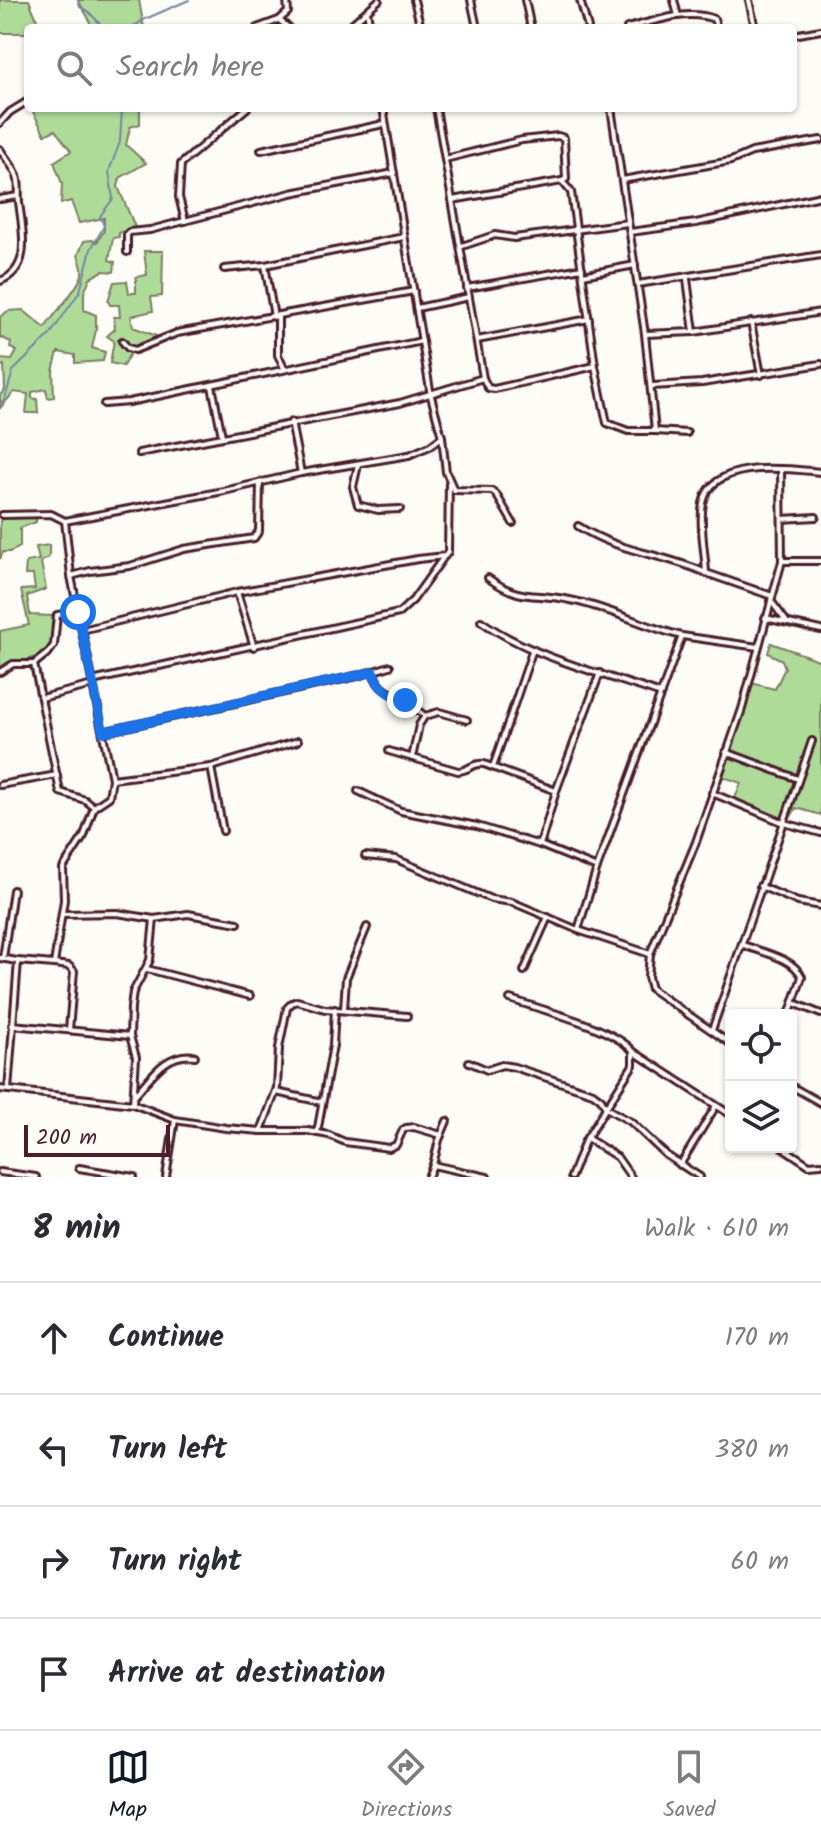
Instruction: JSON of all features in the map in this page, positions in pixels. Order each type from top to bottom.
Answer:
[{"type":"street","points":[[268,24],[279,20],[289,8],[287,0]]},
{"type":"street","points":[[352,24],[379,0]]},
{"type":"street","points":[[414,0],[420,24]]},
{"type":"street","points":[[471,0],[476,24]]},
{"type":"street","points":[[525,0],[530,24]]},
{"type":"street","points":[[580,0],[587,24]]},
{"type":"street","points":[[674,0],[678,16]]},
{"type":"street","points":[[749,0],[754,24]]},
{"type":"street","points":[[367,11],[369,24]]},
{"type":"street","points":[[644,24],[678,16],[706,16],[714,19],[716,24]]},
{"type":"street","points":[[279,20],[284,24]]},
{"type":"street","points":[[797,34],[821,30]]},
{"type":"street","points":[[0,123],[8,113],[24,103]]},
{"type":"street","points":[[185,221],[179,197],[181,164],[242,112]]},
{"type":"street","points":[[41,698],[92,683],[399,613],[413,600],[448,552],[449,483],[442,437],[431,396],[384,112]]},
{"type":"street","points":[[437,112],[483,378],[488,388],[595,366]]},
{"type":"street","points":[[612,112],[645,334],[655,431]]},
{"type":"street","points":[[261,150],[385,124]]},
{"type":"street","points":[[445,159],[522,140],[564,138],[566,179],[452,200]]},
{"type":"street","points":[[622,180],[731,161],[752,152],[821,140]]},
{"type":"street","points":[[0,149],[18,177],[24,237],[23,253],[14,273],[0,281]]},
{"type":"street","points":[[127,252],[129,232],[150,230],[291,193],[394,173]]},
{"type":"street","points":[[562,181],[571,192],[595,366],[607,423],[628,431],[687,433]]},
{"type":"street","points":[[0,199],[18,196]]},
{"type":"street","points":[[630,232],[696,223],[821,196]]},
{"type":"street","points":[[461,246],[495,235],[514,238],[628,223]]},
{"type":"street","points":[[224,269],[265,265],[404,237]]},
{"type":"street","points":[[638,284],[821,255]]},
{"type":"street","points":[[265,265],[276,317],[278,355],[285,369]]},
{"type":"street","points":[[583,275],[635,265]]},
{"type":"street","points":[[467,288],[582,268]]},
{"type":"street","points":[[687,278],[694,332]]},
{"type":"street","points":[[122,341],[135,350],[177,333],[414,291]]},
{"type":"street","points":[[417,308],[469,297]]},
{"type":"street","points":[[645,334],[694,332],[821,312]]},
{"type":"street","points":[[477,340],[589,319]]},
{"type":"street","points":[[751,322],[761,375]]},
{"type":"street","points":[[104,404],[212,386],[422,341]]},
{"type":"street","points":[[652,386],[702,383],[821,364]]},
{"type":"street","points":[[139,453],[431,396],[439,390],[483,378]]},
{"type":"street","points":[[212,386],[222,436]]},
{"type":"street","points":[[291,422],[301,473]]},
{"type":"street","points":[[2,515],[51,514],[65,521],[301,473],[409,455],[442,437]]},
{"type":"street","points":[[358,465],[353,487],[358,505],[378,510],[400,509]]},
{"type":"street","points":[[706,573],[702,507],[711,486],[730,474],[781,470],[821,472]]},
{"type":"street","points":[[725,1040],[651,989],[648,977],[650,954],[696,842],[742,709],[782,561],[781,470]]},
{"type":"street","points":[[71,576],[130,566],[184,549],[254,538],[259,531],[260,483]]},
{"type":"street","points":[[449,483],[454,490],[487,490],[496,494],[513,523]]},
{"type":"street","points":[[782,519],[816,517]]},
{"type":"street","points":[[54,964],[62,914],[63,868],[84,836],[94,807],[109,797],[112,779],[71,576],[65,521]]},
{"type":"street","points":[[578,526],[619,548],[691,566],[771,598],[786,621]]},
{"type":"street","points":[[82,630],[237,592],[445,556]]},
{"type":"street","points":[[782,561],[821,561]]},
{"type":"street","points":[[488,578],[518,595],[570,600],[654,630],[758,647]]},
{"type":"street","points":[[237,592],[254,647]]},
{"type":"street","points":[[0,672],[13,664],[34,664],[54,647],[57,615],[78,612]]},
{"type":"street","points":[[765,618],[821,630]]},
{"type":"street","points":[[481,621],[502,636],[533,649],[661,694]]},
{"type":"street","points":[[578,930],[597,868],[682,636]]},
{"type":"street","points":[[493,767],[533,649]]},
{"type":"street","points":[[34,664],[61,794],[85,800],[94,807]]},
{"type":"street","points":[[103,732],[390,666]]},
{"type":"street","points":[[373,672],[386,692],[405,700],[425,716]]},
{"type":"street","points":[[540,845],[556,791],[600,673]]},
{"type":"street","points":[[412,758],[419,725],[425,716],[439,712],[467,720]]},
{"type":"street","points":[[112,779],[211,767],[298,741]]},
{"type":"street","points":[[712,1030],[812,741]]},
{"type":"street","points":[[389,751],[458,771],[478,763],[556,791]]},
{"type":"street","points":[[726,752],[798,780]]},
{"type":"street","points":[[211,767],[223,831]]},
{"type":"street","points":[[0,785],[57,775]]},
{"type":"street","points":[[358,791],[401,811],[477,826],[540,845],[597,868]]},
{"type":"street","points":[[712,793],[784,823],[821,833]]},
{"type":"street","points":[[365,856],[396,859],[491,899],[512,902],[578,930],[650,954]]},
{"type":"street","points":[[760,886],[798,902],[821,906]]},
{"type":"street","points":[[13,890],[2,958],[69,966],[74,971],[69,1030]]},
{"type":"street","points":[[62,914],[117,913],[154,919],[188,914],[238,923]]},
{"type":"street","points":[[524,971],[548,917]]},
{"type":"street","points":[[133,1104],[136,1057],[130,1036],[133,992],[150,960],[154,919]]},
{"type":"street","points":[[344,1009],[346,978],[367,927]]},
{"type":"street","points":[[743,945],[784,961],[800,972],[802,977],[792,1009]]},
{"type":"street","points":[[8,1090],[18,961]]},
{"type":"street","points":[[147,969],[250,996]]},
{"type":"street","points":[[510,999],[623,1042],[725,1111]]},
{"type":"street","points":[[261,1131],[276,1092],[279,1048],[288,1005],[297,1001],[335,1009],[407,1016]]},
{"type":"street","points":[[794,1003],[821,1014]]},
{"type":"street","points":[[317,1133],[333,1045],[335,1009]]},
{"type":"street","points":[[12,1025],[130,1036]]},
{"type":"street","points":[[571,1177],[587,1138],[633,1065],[634,1052]]},
{"type":"street","points":[[133,1097],[166,1061],[182,1054],[195,1056]]},
{"type":"street","points":[[469,1062],[487,1070],[502,1065],[514,1067],[593,1093],[606,1108],[631,1122],[679,1165],[700,1177]]},
{"type":"street","points":[[0,1089],[133,1104],[175,1120],[261,1131],[317,1133],[345,1142],[389,1148],[396,1145],[406,1128],[414,1127],[441,1135]]},
{"type":"street","points":[[797,1089],[821,1103]]},
{"type":"street","points":[[276,1092],[322,1102]]},
{"type":"street","points":[[679,1165],[716,1106]]},
{"type":"street","points":[[166,1177],[175,1120]]},
{"type":"street","points":[[428,1177],[447,1121]]},
{"type":"street","points":[[587,1138],[617,1157],[631,1177]]},
{"type":"street","points":[[791,1153],[809,1165],[821,1164]]},
{"type":"street","points":[[433,1165],[487,1177]]},
{"type":"street","points":[[79,1168],[134,1177]]},
{"type":"street","points":[[0,1172],[36,1177]]},
{"type":"green space","points":[[0,0],[29,0],[38,22],[24,24],[24,33],[0,33]]},
{"type":"green space","points":[[78,0],[139,0],[143,24],[90,24]]},
{"type":"green space","points":[[33,112],[140,112],[140,124],[130,127],[126,145],[146,163],[120,178],[118,187],[135,227],[113,238],[109,260],[115,262],[114,272],[103,271],[90,278],[84,293],[84,310],[96,315],[92,348],[105,352],[103,361],[75,363],[75,355],[58,352],[53,371],[54,397],[48,398],[46,389],[32,392],[32,398],[37,399],[38,413],[26,413],[28,394],[14,392],[0,408],[0,395],[5,390],[4,365],[0,366],[0,359],[12,360],[17,351],[10,348],[11,342],[0,337],[0,317],[8,311],[23,310],[45,328],[80,279],[82,269],[78,255],[84,241],[97,242],[104,231],[104,218],[79,223],[71,201],[61,204],[62,184],[54,162],[71,151],[55,130],[45,135]]},
{"type":"green space","points":[[144,251],[163,251],[162,296],[151,297],[153,311],[131,316],[133,327],[156,336],[156,339],[133,348],[123,366],[110,363],[114,341],[107,336],[115,329],[114,317],[120,317],[119,305],[110,305],[108,301],[114,282],[127,281],[129,293],[136,293],[136,277],[147,275]]},
{"type":"green space","points":[[36,516],[36,522],[20,528],[20,547],[3,552],[0,559],[2,517]]},
{"type":"green space","points":[[49,545],[49,557],[41,562],[46,589],[27,596],[30,615],[53,616],[51,646],[40,655],[0,670],[0,631],[29,625],[21,590],[35,589],[33,575],[25,575],[26,562],[39,560],[36,547]]},
{"type":"green space","points":[[771,643],[821,661],[821,815],[796,808],[788,822],[735,798],[741,783],[718,775],[751,683],[775,689],[785,668],[782,660],[768,653]]},
{"type":"waterway","points":[[78,0],[80,7],[100,24]]},
{"type":"waterway","points":[[138,24],[189,0]]},
{"type":"waterway","points":[[0,404],[5,399],[13,371],[50,335],[80,291],[91,249],[104,226],[100,216],[113,199],[109,171],[120,142],[122,112]]},
{"type":"route","points":[[78,612],[103,732],[373,672],[386,692],[405,700]]}]
